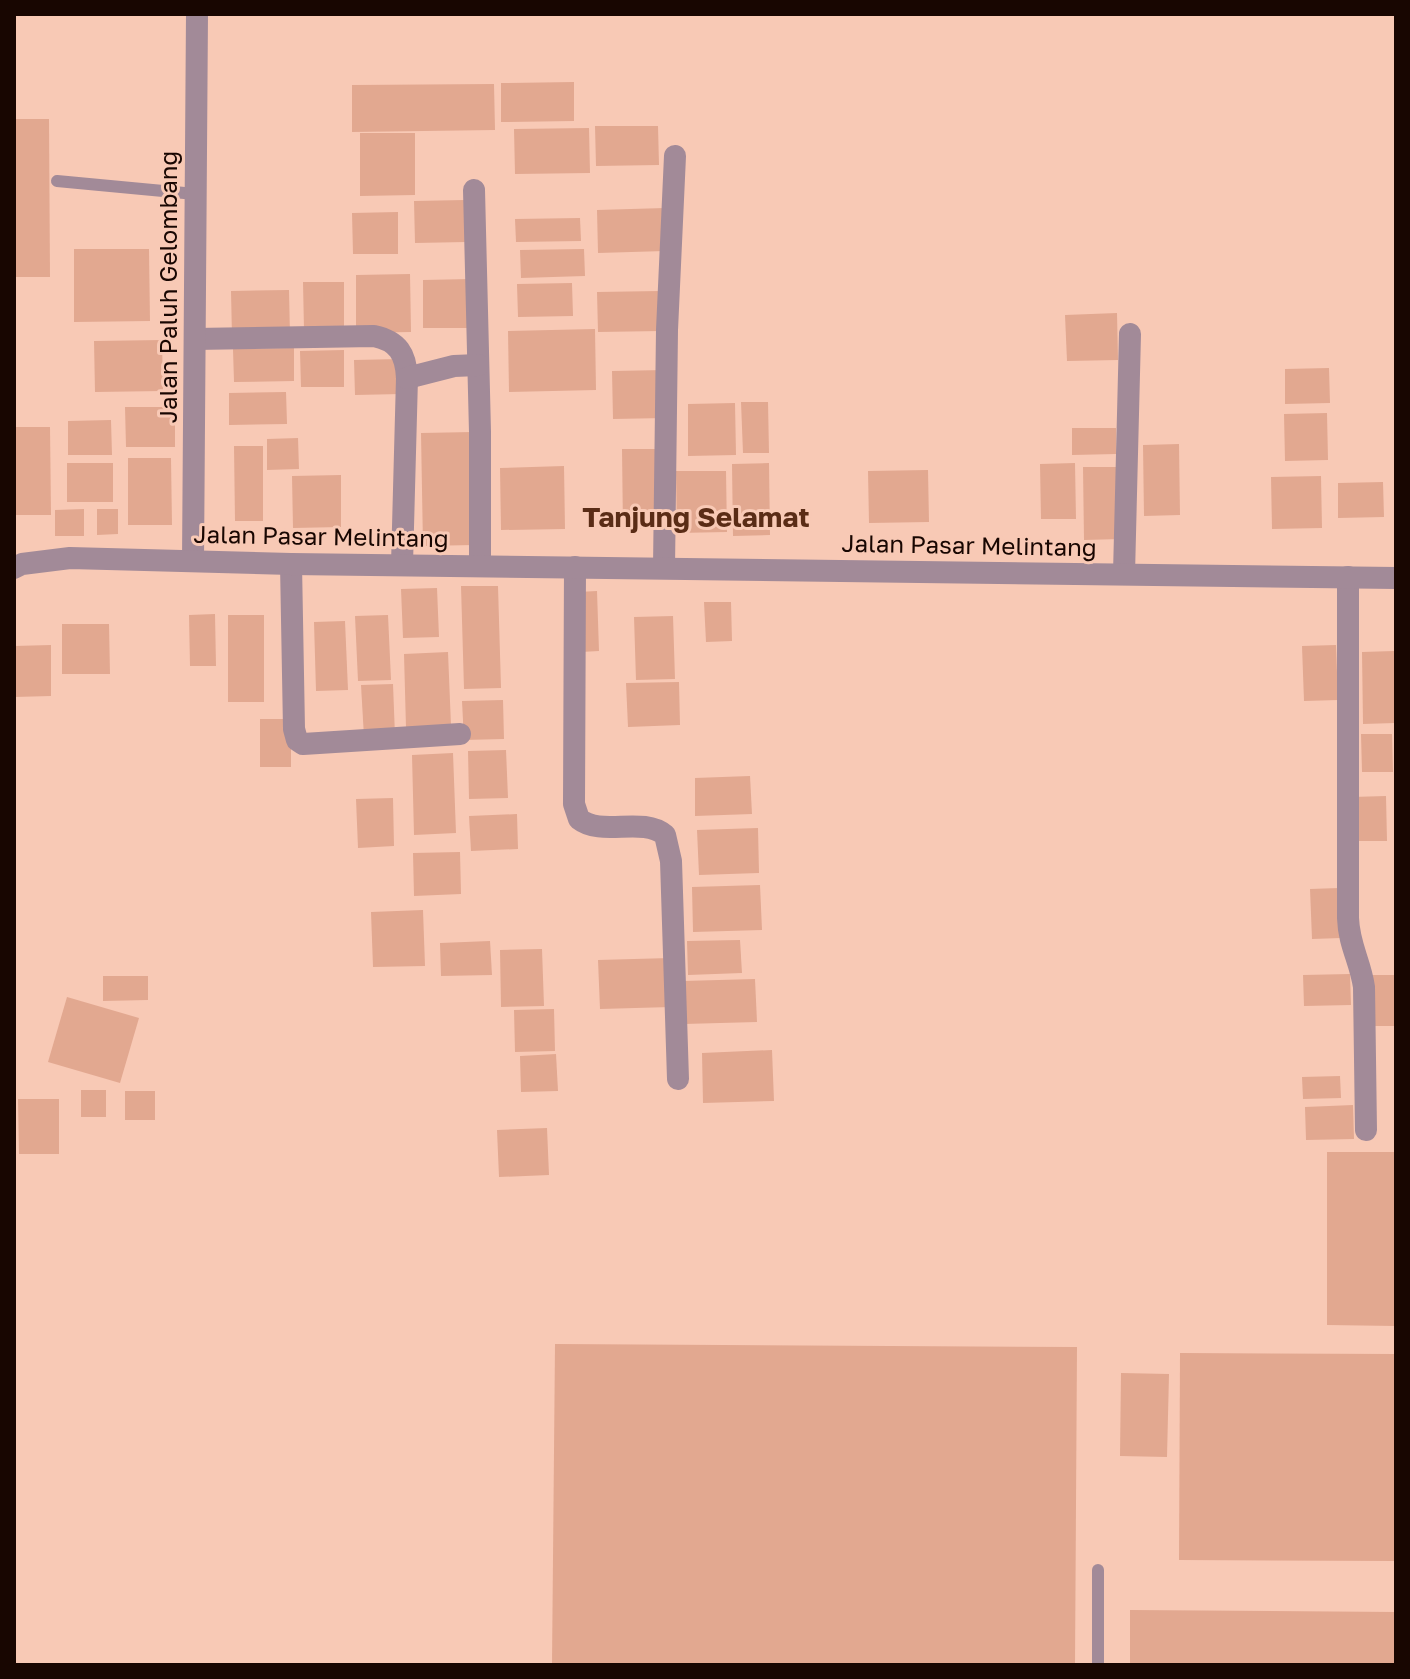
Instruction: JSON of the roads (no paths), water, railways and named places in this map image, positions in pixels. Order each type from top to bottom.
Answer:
[{"type":"street","name":"Jalan Paluh Gelombang","points":[[193,561],[197,14]]},
{"type":"street","points":[[664,568],[667,330],[675,156]]},
{"type":"street","points":[[474,190],[480,566]]},
{"type":"street","points":[[1124,574],[1130,334]]},
{"type":"street","points":[[195,339],[374,336],[397,345],[404,355],[407,378],[402,564]]},
{"type":"street","points":[[407,378],[434,370],[478,365]]},
{"type":"street","name":"Jalan Pasar Melintang","points":[[14,568],[22,564],[70,558],[291,564],[1396,578]]},
{"type":"street","points":[[291,564],[294,729],[297,740],[310,743],[460,734]]},
{"type":"street","points":[[575,567],[574,804],[579,819],[589,825],[653,829],[665,835],[671,861],[678,1079]]},
{"type":"street","points":[[1348,577],[1348,940],[1362,971],[1364,987],[1366,1130]]},
{"type":"lane","points":[[57,181],[195,194]]},
{"type":"lane","points":[[1098,1570],[1098,1665]]},
{"type":"district","name":"Tanjung Selamat","points":[[696,517]]}]
